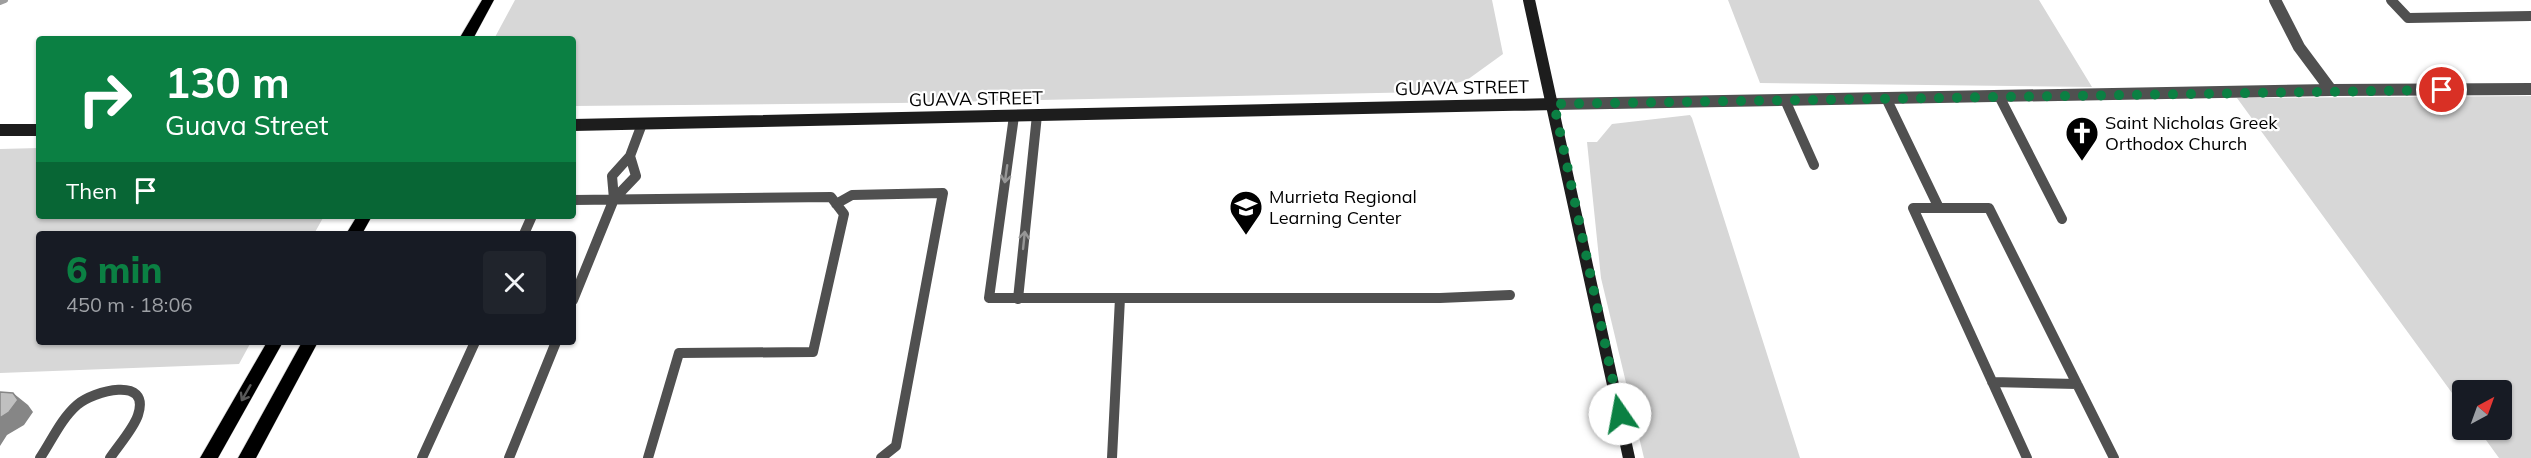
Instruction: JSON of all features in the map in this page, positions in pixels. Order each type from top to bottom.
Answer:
[{"type":"main road","points":[[468,36],[488,0]]},
{"type":"main road","points":[[209,458],[273,345]]},
{"type":"main road","points":[[247,458],[308,345]]},
{"type":"street","points":[[1529,0],[1554,104],[1629,458]]},
{"type":"street","points":[[2275,0],[2300,47],[2331,90]]},
{"type":"street","name":"GUAVA STREET","points":[[576,125],[1554,104],[2331,90],[2531,89]]},
{"type":"street","points":[[0,130],[36,130]]},
{"type":"lane","points":[[2391,0],[2408,18],[2531,16]]},
{"type":"lane","points":[[1999,96],[2062,219]]},
{"type":"lane","points":[[1886,98],[1939,208]]},
{"type":"lane","points":[[1785,100],[1814,165]]},
{"type":"lane","points":[[1018,298],[1037,115]]},
{"type":"lane","points":[[1014,116],[989,298],[1509,296]]},
{"type":"lane","points":[[614,199],[612,176],[630,156],[642,124]]},
{"type":"lane","points":[[576,293],[614,199],[636,176],[630,156]]},
{"type":"lane","points":[[836,204],[852,195],[943,192],[897,446],[880,458]]},
{"type":"lane","points":[[576,201],[831,197],[844,214],[813,352],[678,353],[648,458]]},
{"type":"lane","points":[[2027,458],[1912,208],[1989,208],[2114,458]]},
{"type":"lane","points":[[1112,458],[1120,298]]},
{"type":"lane","points":[[422,458],[474,345]]},
{"type":"lane","points":[[509,458],[555,345]]},
{"type":"lane","points":[[1992,382],[2077,384]]},
{"type":"lane","points":[[40,458],[71,410],[81,402],[107,390],[128,390],[135,394],[140,407],[138,415],[110,458]]},
{"type":"shaded area","points":[[515,0],[1492,0],[1503,54],[1467,80],[1425,92],[898,103],[576,106],[576,36],[496,36]]},
{"type":"shaded area","points":[[1728,0],[2039,0],[2092,87],[1760,83]]},
{"type":"shaded area","points":[[2531,96],[2531,458],[2499,458],[2486,440],[2512,440],[2512,380],[2452,380],[2452,393],[2237,98]]},
{"type":"shaded area","points":[[1690,115],[1800,458],[1644,458],[1601,278],[1587,142],[1597,142],[1612,124]]},
{"type":"shaded area","points":[[36,148],[36,219],[322,219],[316,231],[36,231],[36,345],[249,345],[239,364],[0,373],[0,149]]},
{"type":"building","points":[[0,392],[13,393],[18,400],[9,412],[0,418]]},
{"type":"waterway","points":[[0,2],[5,0]]},
{"type":"place","name":"Saint Nicholas Greek Orthodox Church","points":[[2082,162]]},
{"type":"place","name":"Murrieta Regional Learning Center","points":[[1246,236]]},
{"type":"route","points":[[1620,414],[1554,104],[2442,90]]}]
